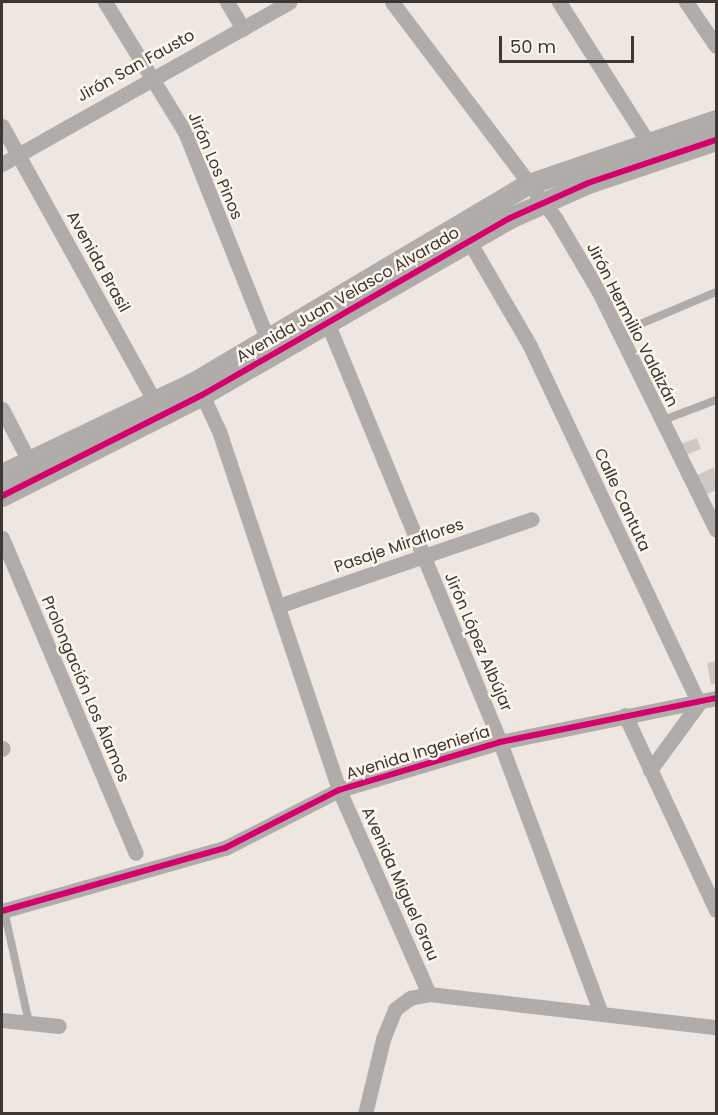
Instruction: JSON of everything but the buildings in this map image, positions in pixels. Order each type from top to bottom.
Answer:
[{"type":"street","name":"Jirón Los Pinos","points":[[105,2],[185,132],[271,346]]},
{"type":"street","points":[[227,2],[243,29]]},
{"type":"street","name":"Jirón San Fausto","points":[[2,164],[152,76],[243,29],[289,2]]},
{"type":"street","name":"Jirón Hermilio Valdizán","points":[[392,2],[526,185],[542,203],[619,333],[717,530]]},
{"type":"street","points":[[559,2],[648,142]]},
{"type":"street","points":[[686,2],[717,46]]},
{"type":"street","name":"Avenida Juan Velasco Alvarado","points":[[2,496],[271,346],[526,185],[717,120]]},
{"type":"street","name":"Avenida Brasil","points":[[2,126],[159,409]]},
{"type":"street","name":"Avenida Juan Velasco Alvarado","points":[[271,346],[327,322],[542,203],[717,140]]},
{"type":"street","name":"Calle Cantuta","points":[[469,242],[530,346],[699,703]]},
{"type":"street","name":"Jirón López Albújar","points":[[327,322],[500,742],[601,1013]]},
{"type":"street","name":"Avenida Miguel Grau","points":[[199,388],[278,606],[339,790],[429,994]]},
{"type":"street","points":[[2,409],[29,461]]},
{"type":"street","name":"Avenida Juan Velasco Alvarado","points":[[2,474],[159,409]]},
{"type":"street","name":"Pasaje Miraflores","points":[[278,606],[532,519]]},
{"type":"street","name":"Prolongación Los Álamos","points":[[2,538],[136,853]]},
{"type":"street","name":"Avenida Ingeniería","points":[[3,911],[225,848],[339,790],[500,742],[717,698]]},
{"type":"street","points":[[650,770],[699,703]]},
{"type":"street","points":[[625,715],[717,910]]},
{"type":"street","points":[[365,1113],[395,1009],[429,994],[717,1028]]},
{"type":"street","points":[[2,1020],[59,1026]]},
{"type":"lane","points":[[619,333],[717,292]]},
{"type":"lane","points":[[661,421],[717,400]]},
{"type":"lane","points":[[3,911],[29,1023]]},
{"type":"cycle path","points":[[2,496],[202,395],[510,218],[588,183],[716,140]]},
{"type":"cycle path","points":[[2,911],[225,848],[339,790],[500,742],[716,698]]}]
